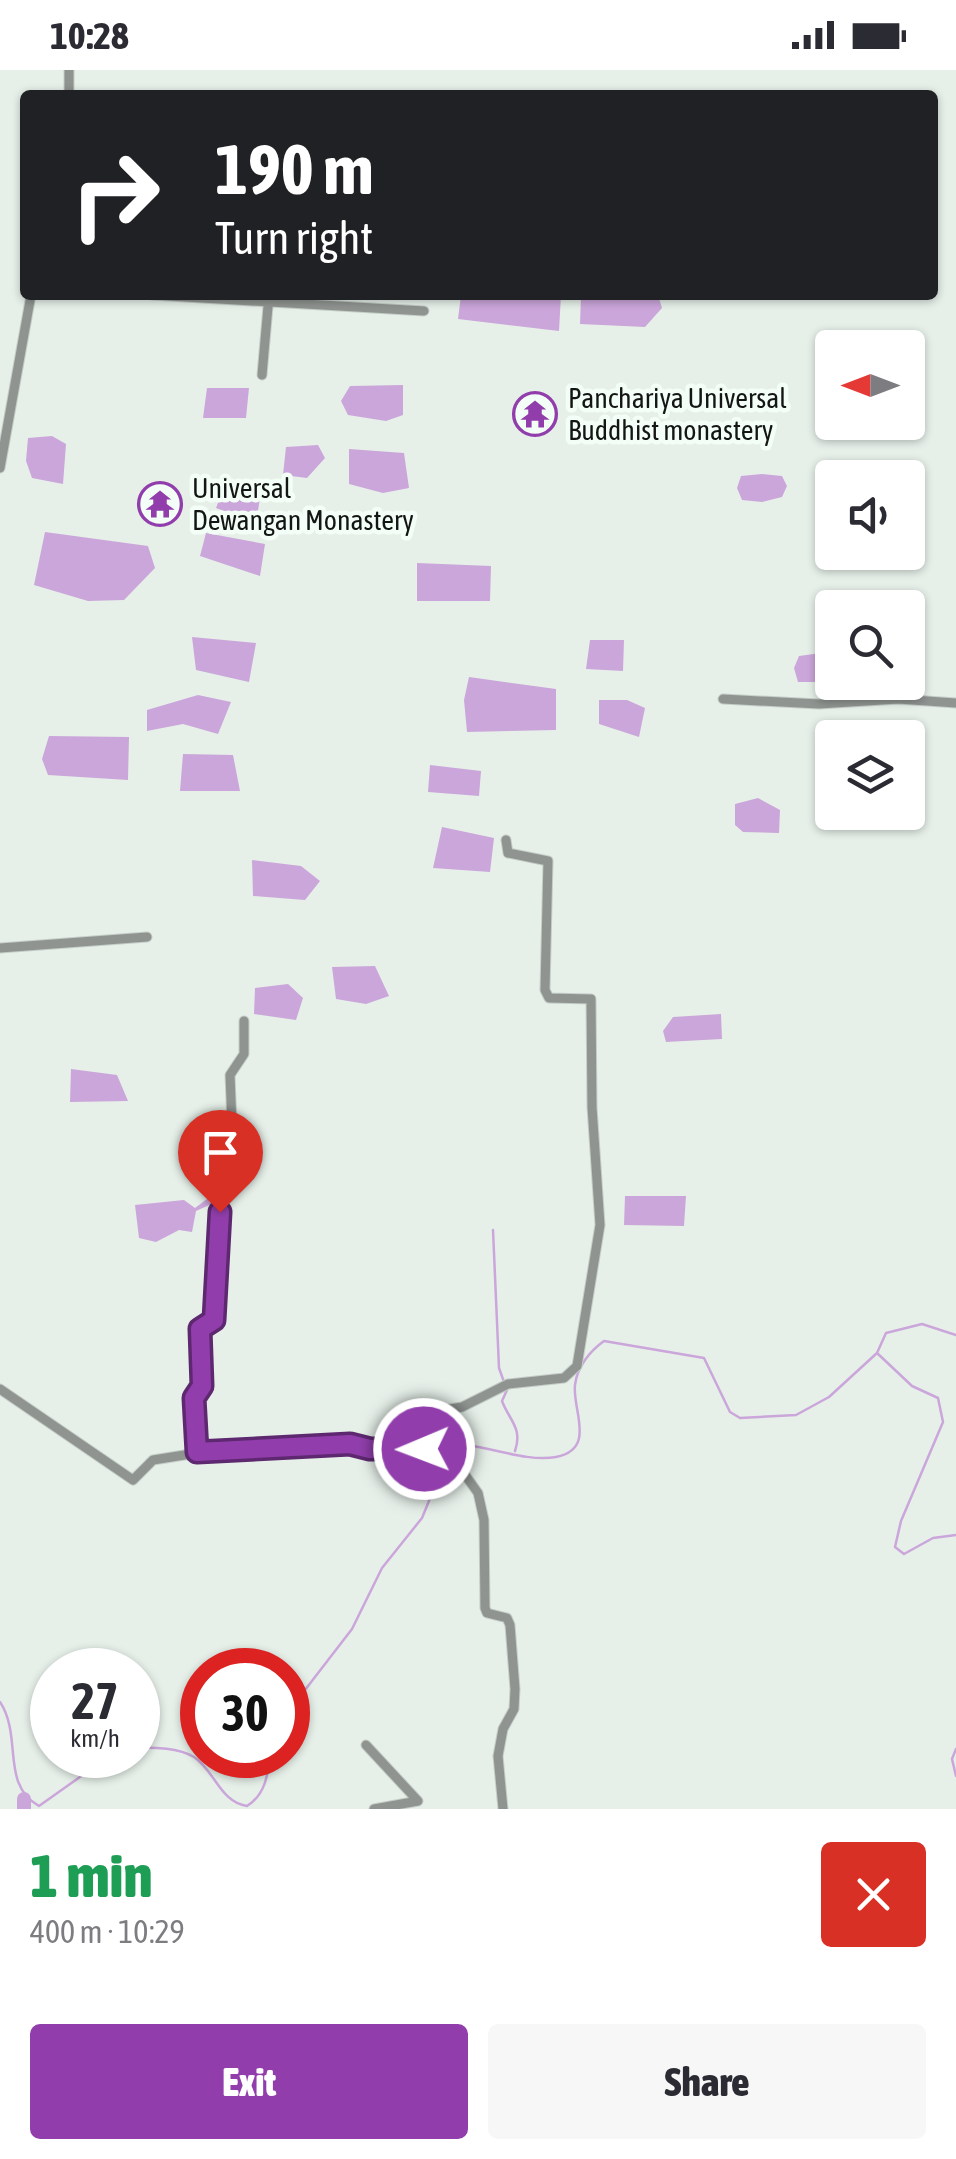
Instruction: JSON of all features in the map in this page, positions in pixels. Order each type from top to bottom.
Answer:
[{"type":"street","points":[[0,468],[30,300]]},
{"type":"street","points":[[262,375],[269,300]]},
{"type":"street","points":[[302,300],[424,311]]},
{"type":"street","points":[[723,698],[819,704],[898,699],[956,703]]},
{"type":"street","points":[[424,1449],[427,1414],[462,1406],[508,1384],[564,1378],[577,1366],[594,1277],[600,1194],[592,1108],[590,999],[548,998],[548,861],[515,857],[508,853],[506,840]]},
{"type":"street","points":[[0,948],[147,937]]},
{"type":"street","points":[[197,1452],[194,1398],[202,1386],[200,1329],[214,1320],[220,1212],[232,1150],[230,1075],[244,1054],[244,1022]]},
{"type":"street","points":[[0,1389],[133,1480],[153,1460],[197,1452],[350,1444],[370,1449],[424,1449]]},
{"type":"street","points":[[424,1449],[432,1439],[439,1438],[478,1492],[484,1520],[485,1608],[487,1613],[507,1618],[510,1625],[516,1689],[498,1756],[503,1809]]},
{"type":"street","points":[[366,1746],[419,1805]]},
{"type":"street","points":[[374,1809],[419,1805]]},
{"type":"shaded area","points":[[460,300],[561,300],[559,331],[458,319]]},
{"type":"shaded area","points":[[581,300],[660,300],[662,308],[645,327],[580,324]]},
{"type":"shaded area","points":[[403,385],[403,415],[386,421],[348,415],[341,401],[350,386]]},
{"type":"shaded area","points":[[207,388],[249,388],[246,418],[203,418]]},
{"type":"shaded area","points":[[52,436],[66,444],[63,484],[32,478],[26,461],[28,438]]},
{"type":"shaded area","points":[[318,445],[325,458],[307,478],[283,475],[286,447]]},
{"type":"shaded area","points":[[349,449],[404,453],[409,488],[383,493],[349,484]]},
{"type":"shaded area","points":[[741,476],[782,476],[787,486],[782,497],[762,502],[742,500],[737,488]]},
{"type":"shaded area","points":[[226,482],[260,497],[257,518],[240,517],[216,508]]},
{"type":"shaded area","points":[[45,532],[148,546],[155,568],[124,600],[88,601],[34,585]]},
{"type":"shaded area","points":[[206,533],[265,544],[260,576],[200,556]]},
{"type":"shaded area","points":[[417,563],[491,566],[490,601],[417,601]]},
{"type":"shaded area","points":[[192,637],[256,643],[249,682],[196,670]]},
{"type":"shaded area","points":[[590,640],[624,640],[623,671],[586,669]]},
{"type":"shaded area","points":[[815,654],[815,682],[798,682],[794,668],[799,656]]},
{"type":"shaded area","points":[[469,677],[556,689],[556,730],[467,732],[464,700]]},
{"type":"shaded area","points":[[198,695],[231,702],[218,734],[183,724],[147,731],[147,710]]},
{"type":"shaded area","points":[[599,700],[627,700],[645,708],[639,737],[599,724]]},
{"type":"shaded area","points":[[49,736],[129,737],[128,780],[48,775],[42,759]]},
{"type":"shaded area","points":[[183,754],[233,755],[240,791],[180,791]]},
{"type":"shaded area","points":[[430,765],[481,771],[479,796],[428,792]]},
{"type":"shaded area","points":[[758,798],[780,810],[779,833],[743,832],[735,825],[735,804]]},
{"type":"shaded area","points":[[442,827],[494,838],[490,872],[433,868]]},
{"type":"shaded area","points":[[252,860],[301,866],[320,881],[305,900],[253,896]]},
{"type":"shaded area","points":[[375,966],[389,996],[366,1004],[336,999],[332,967]]},
{"type":"shaded area","points":[[288,984],[303,998],[296,1020],[254,1014],[255,988]]},
{"type":"shaded area","points":[[721,1014],[722,1039],[666,1042],[663,1031],[673,1017]]},
{"type":"shaded area","points":[[71,1069],[117,1075],[128,1101],[70,1102]]},
{"type":"shaded area","points":[[625,1196],[686,1196],[684,1226],[624,1225]]},
{"type":"shaded area","points":[[207,1199],[216,1202],[196,1211],[192,1232],[179,1230],[156,1242],[139,1238],[135,1205],[184,1200],[195,1208]]},
{"type":"waterway","points":[[493,1230],[499,1368],[504,1382]]},
{"type":"waterway","points":[[448,1443],[531,1457],[568,1453],[579,1437],[576,1378],[585,1360],[604,1341],[704,1358],[730,1412],[740,1418],[796,1415],[829,1397],[877,1353],[886,1333],[922,1324],[956,1335]]},
{"type":"waterway","points":[[877,1353],[912,1386],[938,1398],[943,1422],[901,1521],[895,1547],[904,1554],[933,1538],[956,1535]]},
{"type":"waterway","points":[[507,1390],[502,1401],[516,1430],[515,1451]]},
{"type":"waterway","points":[[310,1683],[352,1629],[382,1568],[422,1518],[431,1496],[431,1470],[442,1448]]},
{"type":"waterway","points":[[0,1702],[7,1716],[16,1773],[27,1797],[39,1806],[79,1778]]},
{"type":"waterway","points":[[160,1748],[180,1752]]},
{"type":"waterway","points":[[956,1749],[952,1759],[956,1776]]},
{"type":"waterway","points":[[213,1778],[230,1799],[247,1806],[262,1790],[267,1778]]},
{"type":"waterway","points":[[24,1799],[24,1809]]},
{"type":"place","name":"Panchariya Universal Buddhist monastery","points":[[535,414]]},
{"type":"place","name":"Universal Dewangan Monastery","points":[[160,504]]},
{"type":"route","points":[[220,1212],[214,1320],[200,1329],[202,1386],[194,1398],[197,1452],[350,1444],[370,1449],[424,1449]]}]
